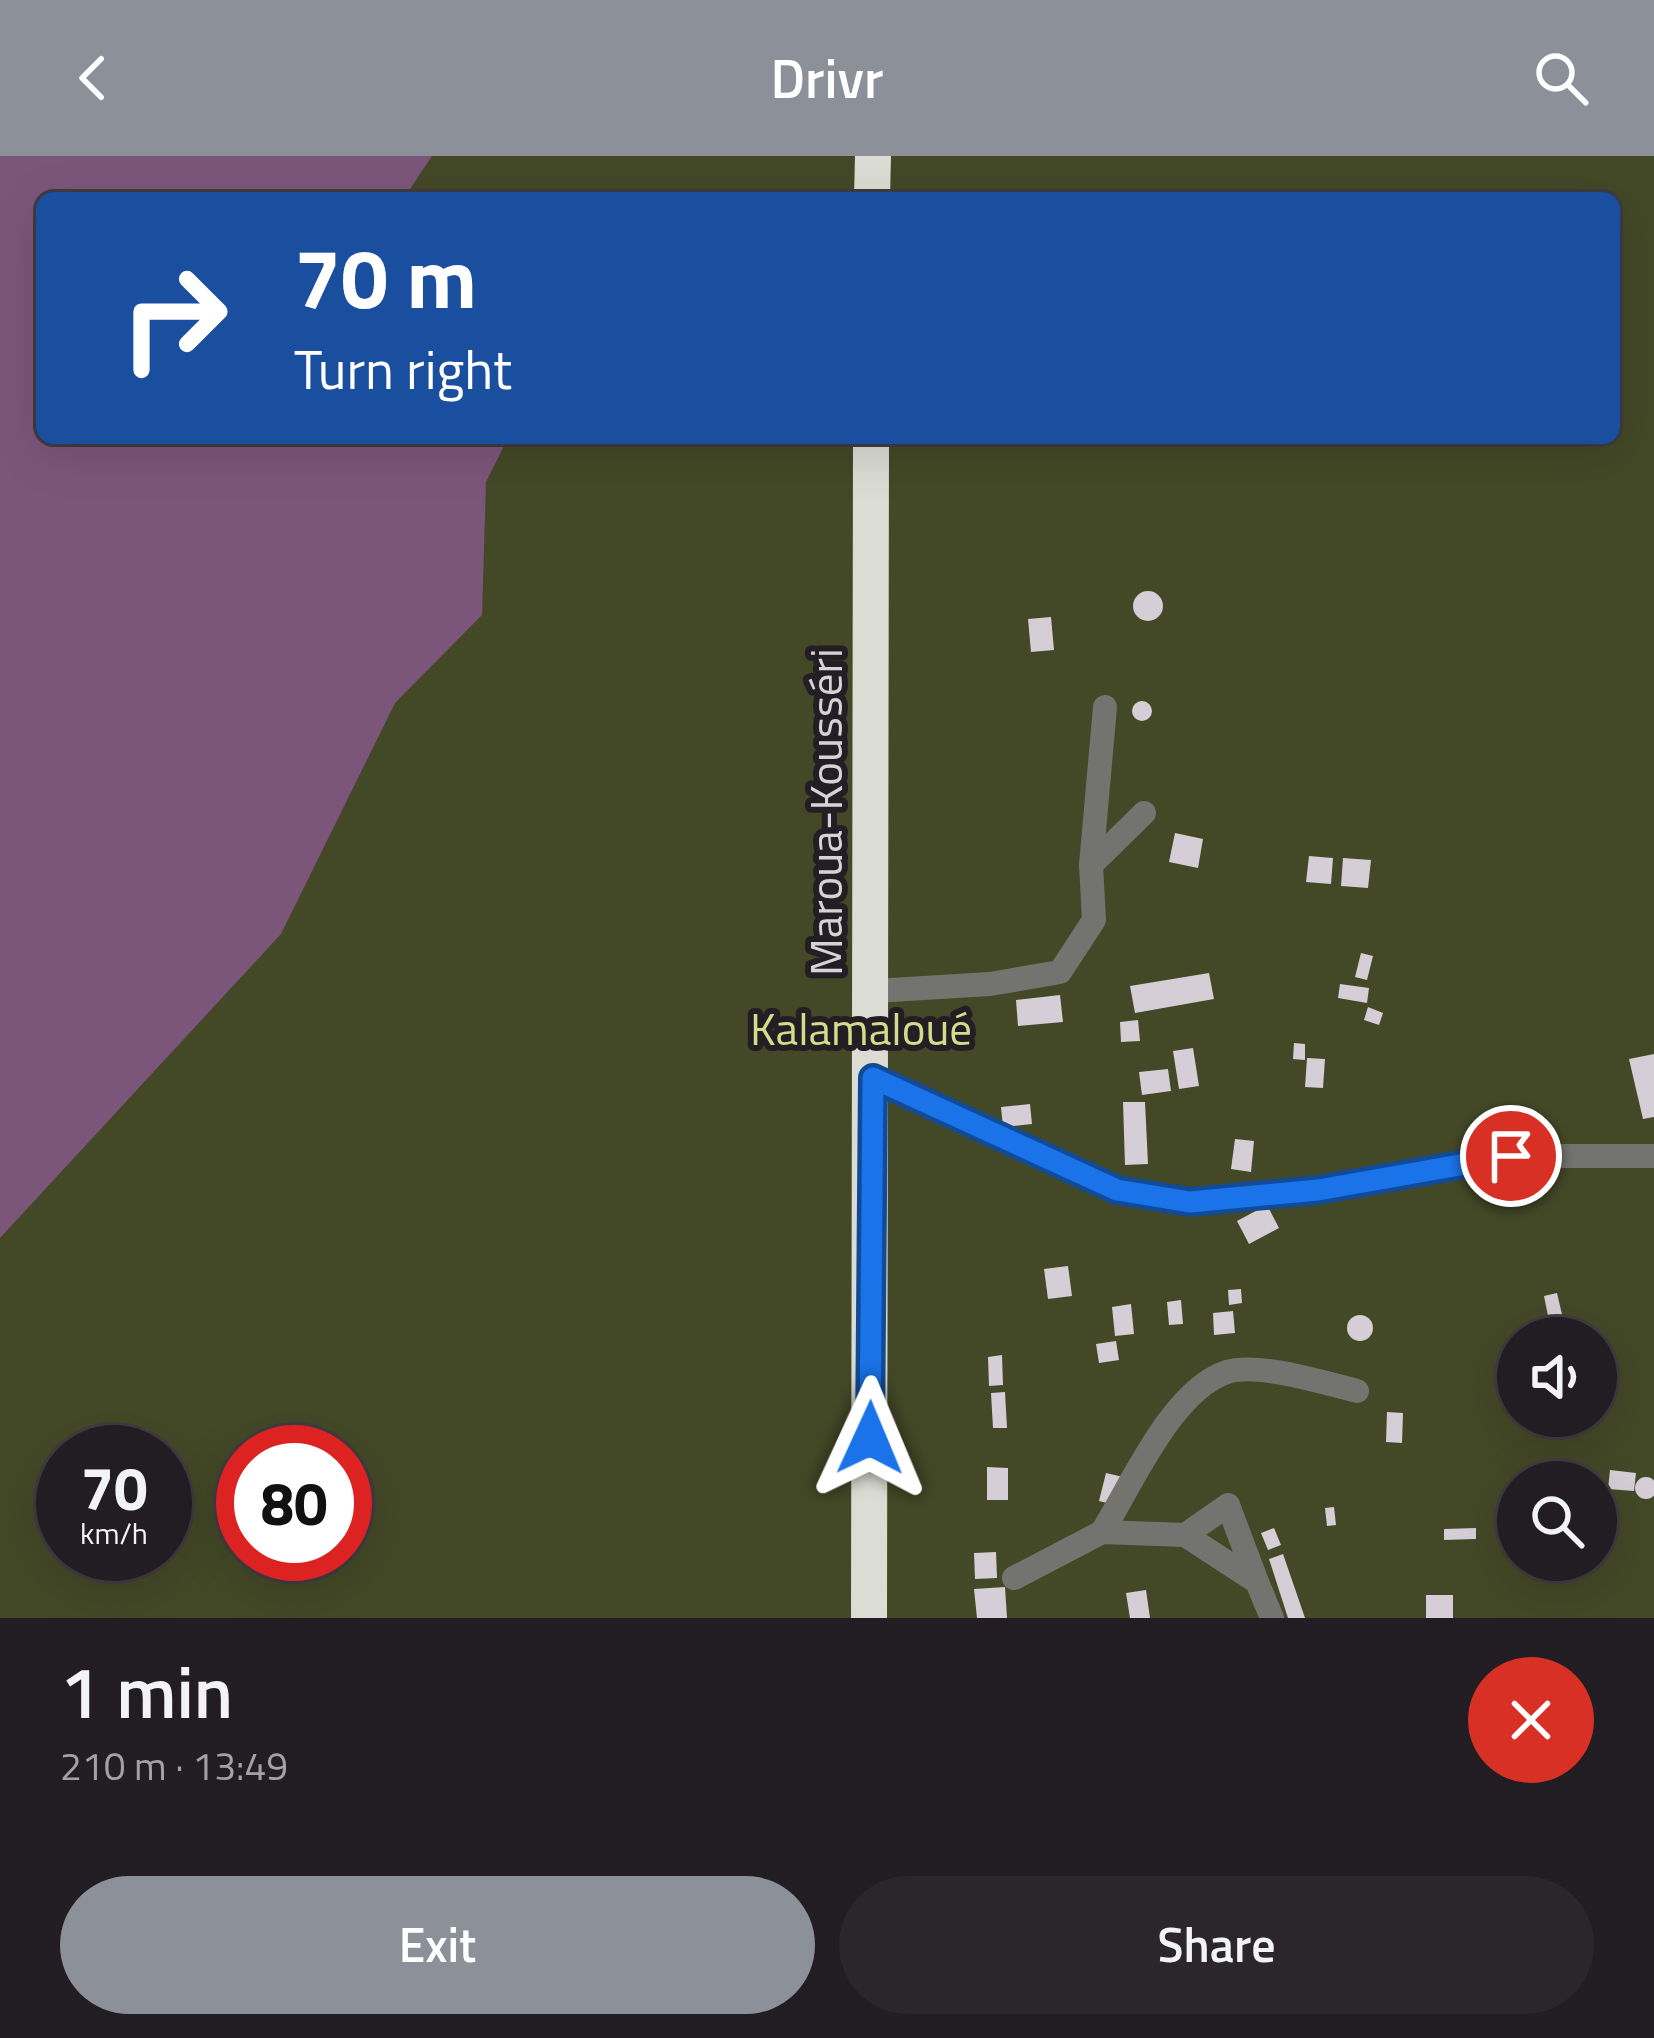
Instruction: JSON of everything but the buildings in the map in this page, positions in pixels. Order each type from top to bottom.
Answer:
[{"type":"highway","points":[[872,192],[873,156]]},
{"type":"highway","name":"Maroua-Kousséri","points":[[869,1618],[874,991],[871,444]]},
{"type":"street","points":[[874,991],[990,984],[1060,972],[1094,920],[1090,865],[1105,707]]},
{"type":"street","points":[[1090,865],[1144,813]]},
{"type":"street","points":[[873,1078],[1117,1190],[1190,1202],[1318,1190],[1511,1156],[1654,1156]]},
{"type":"street","points":[[1102,1532],[1187,1395],[1230,1370],[1307,1378],[1357,1391]]},
{"type":"street","points":[[1185,1535],[1228,1504],[1271,1618]]},
{"type":"street","points":[[1014,1578],[1102,1532],[1185,1535],[1257,1582]]},
{"type":"green space","name":"Kalamaloué","points":[[0,156],[1654,156],[1654,1618],[0,1618]]},
{"type":"shaded area","points":[[0,156],[432,156],[408,192],[36,192],[36,444],[505,444],[486,482],[482,615],[395,703],[281,934],[0,1238]]},
{"type":"route","points":[[870,1438],[873,1078],[1117,1190],[1190,1202],[1318,1190],[1511,1156]]}]
